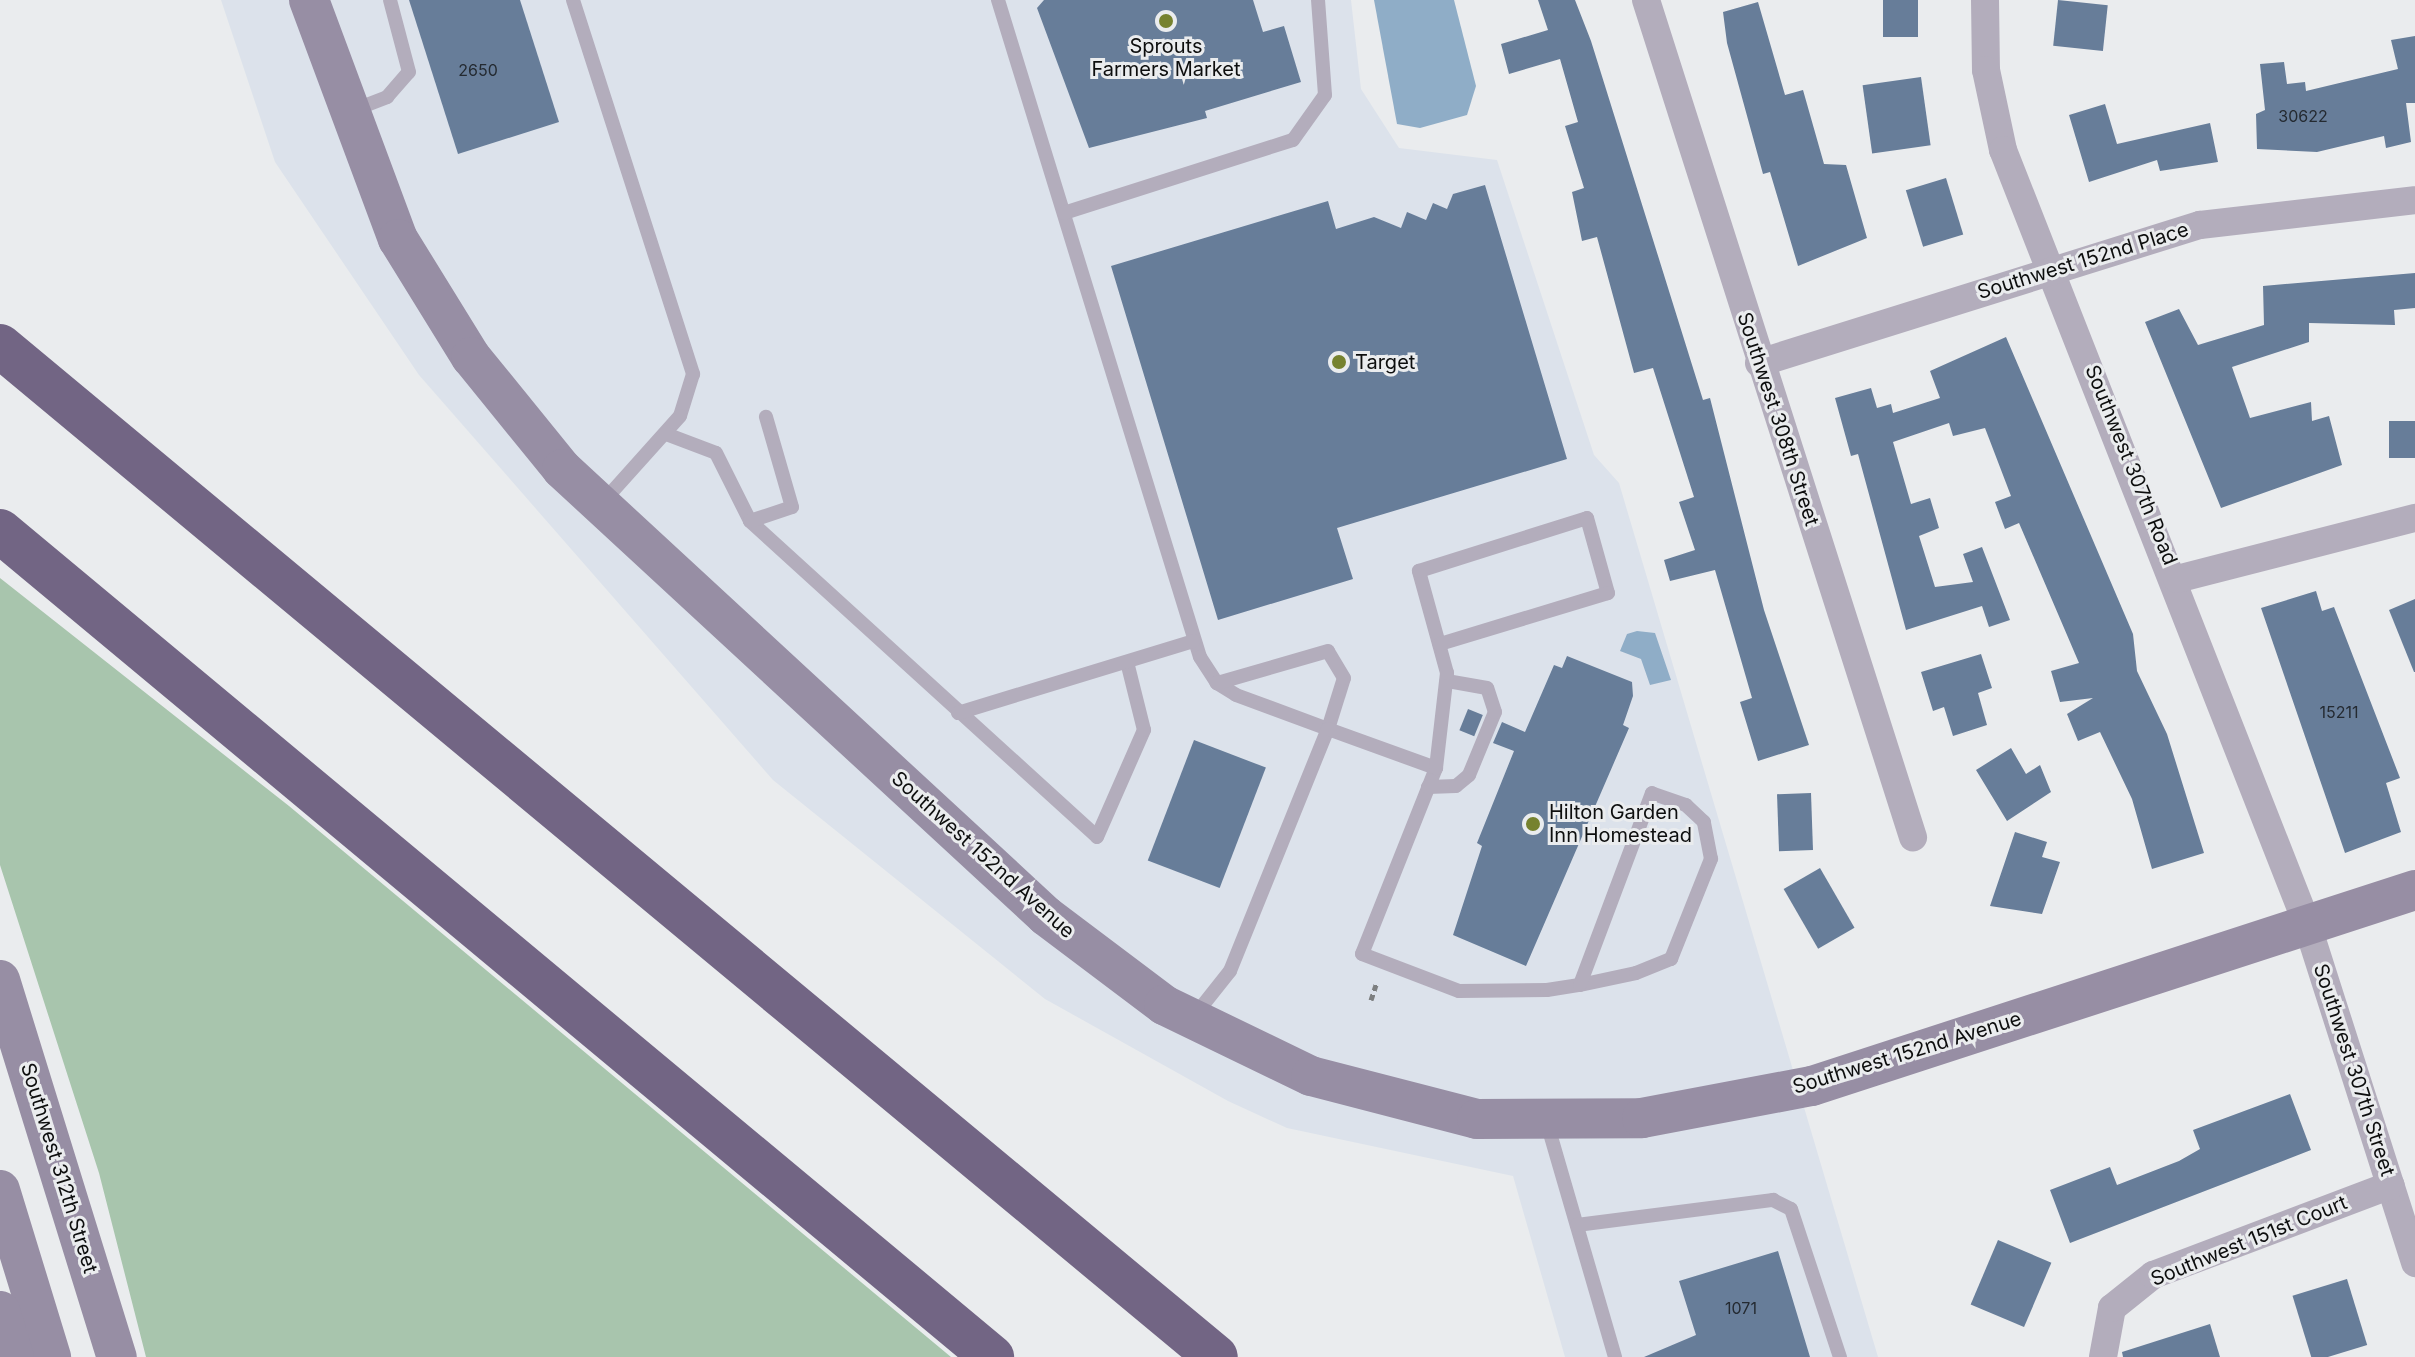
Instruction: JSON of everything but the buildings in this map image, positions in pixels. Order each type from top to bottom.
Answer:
[{"type":"highway","points":[[0,346],[1216,1357]]},
{"type":"highway","points":[[0,531],[992,1357]]},
{"type":"street","name":"Southwest 152nd Avenue","points":[[309,0],[347,113],[398,239],[471,357],[599,505],[1046,916],[1192,1019],[1311,1076],[1477,1119],[1642,1118],[1812,1086],[2415,890]]},
{"type":"street","name":"Southwest 308th Street","points":[[1646,0],[1759,363],[1913,837]]},
{"type":"street","name":"Southwest 307th Road","points":[[1985,0],[1986,70],[2003,150],[2177,579],[2307,924]]},
{"type":"street","name":"Southwest 152nd Place","points":[[1759,363],[2200,225],[2415,200]]},
{"type":"street","points":[[2177,579],[2415,518]]},
{"type":"street","name":"Southwest 307th Street","points":[[2307,924],[2415,1263]]},
{"type":"street","name":"Southwest 312th Street","points":[[0,980],[117,1357]]},
{"type":"street","name":"Southwest 151st Court","points":[[2103,1357],[2112,1308],[2153,1275],[2391,1185]]},
{"type":"street","points":[[0,1190],[51,1357]]},
{"type":"street","points":[[0,1311],[14,1357]]},
{"type":"lane","points":[[347,113],[387,97],[409,72],[390,0]]},
{"type":"lane","points":[[573,0],[689,353],[691,392],[666,434],[599,505]]},
{"type":"lane","points":[[998,0],[1193,641],[1217,683],[1328,729],[1436,768]]},
{"type":"lane","points":[[1064,213],[1293,140],[1325,95],[1318,0]]},
{"type":"lane","points":[[750,521],[792,507],[766,417]]},
{"type":"lane","points":[[666,434],[716,453],[750,521],[1097,837],[1144,730],[1127,662]]},
{"type":"lane","points":[[1440,644],[1608,593],[1587,518],[1419,571],[1447,681],[1436,768],[1362,954],[1474,994],[1580,985],[1656,967],[1679,949],[1711,859],[1704,822],[1686,805],[1652,793],[1580,985]]},
{"type":"lane","points":[[958,713],[1193,641]]},
{"type":"lane","points":[[1192,1019],[1230,971],[1328,729],[1344,678],[1328,651],[1217,683]]},
{"type":"lane","points":[[1428,787],[1456,786],[1469,775],[1495,712],[1487,688],[1447,681]]},
{"type":"lane","points":[[1546,1118],[1615,1357]]},
{"type":"lane","points":[[1577,1225],[1773,1200],[1791,1209],[1840,1357]]},
{"type":"path","points":[[1371,1000],[1379,978]]},
{"type":"shaded area","points":[[221,0],[1351,0],[1361,89],[1399,148],[1497,160],[1594,455],[1619,483],[1878,1357],[1565,1357],[1513,1176],[1287,1128],[1228,1101],[1045,999],[773,780],[419,375],[275,162]]},
{"type":"green space","points":[[0,578],[289,806],[951,1357],[146,1357],[99,1173],[0,865]]},
{"type":"water","points":[[1374,0],[1454,0],[1476,86],[1467,115],[1420,128],[1397,124]]},
{"type":"water","points":[[1637,631],[1655,633],[1671,680],[1650,685],[1641,659],[1620,651],[1627,634]]},
{"type":"place","name":"Sprouts Farmers Market","points":[[1166,21]]},
{"type":"place","name":"Target","points":[[1339,362]]},
{"type":"place","name":"Hilton Garden Inn Homestead","points":[[1533,824]]}]
